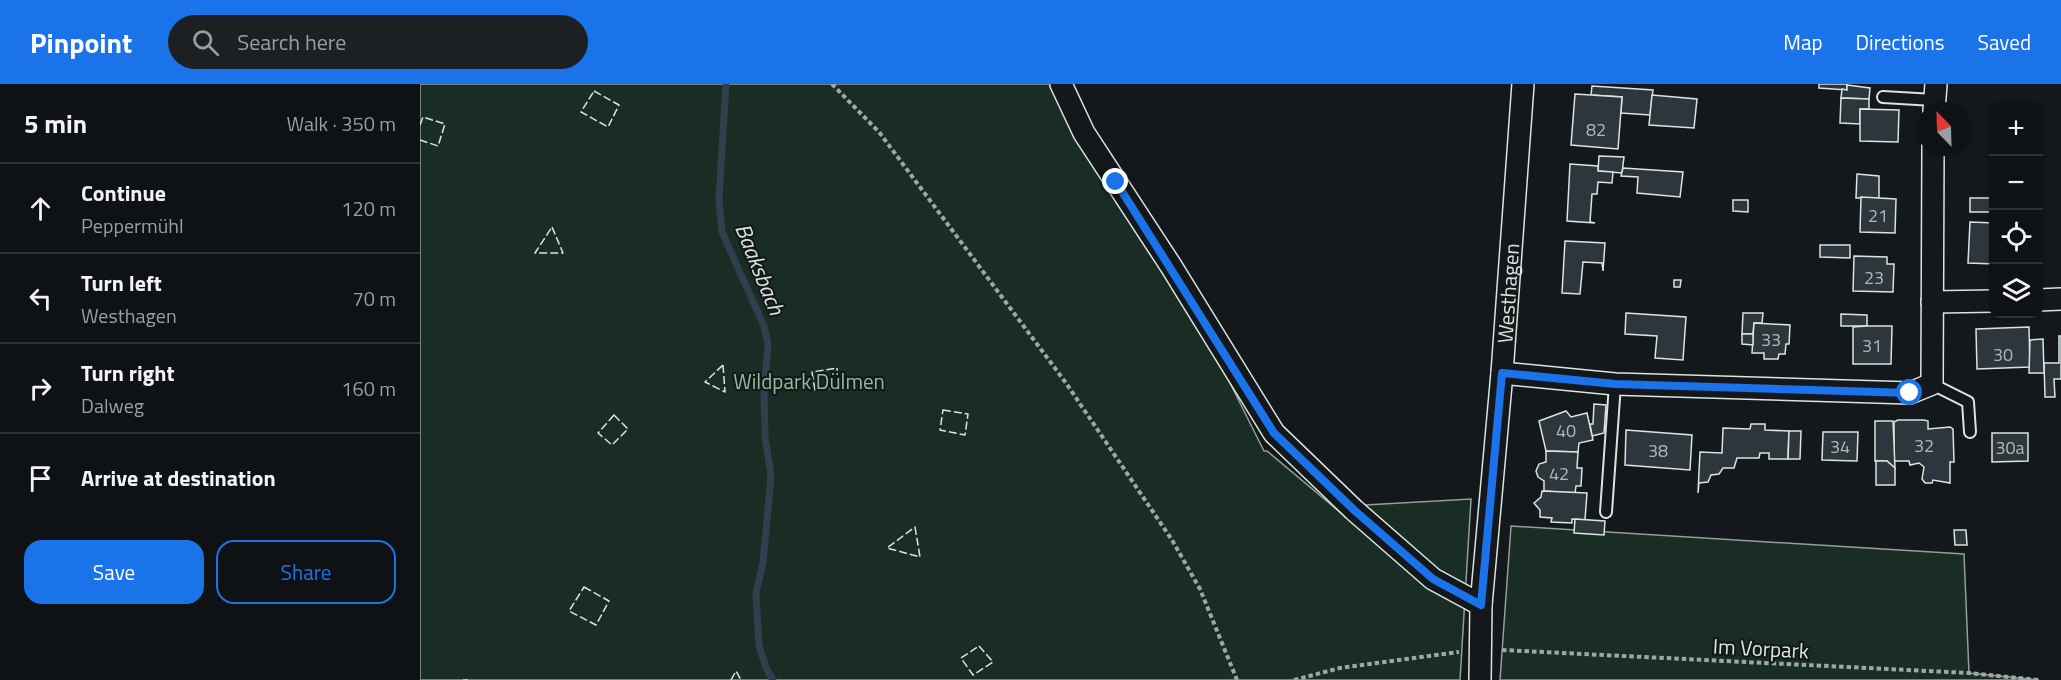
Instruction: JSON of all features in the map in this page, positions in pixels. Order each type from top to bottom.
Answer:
[{"type":"street","points":[[1061,84],[1084,134],[1171,266],[1274,433],[1354,510],[1433,579],[1481,605]]},
{"type":"street","name":"Westhagen","points":[[1480,680],[1481,605],[1502,373],[1523,84]]},
{"type":"street","points":[[1502,373],[1615,384],[1910,393],[1932,384],[1933,156]]},
{"type":"street","points":[[2043,300],[2061,299]]},
{"type":"street","points":[[1932,302],[1989,301]]},
{"type":"lane","points":[[1883,97],[1934,98]]},
{"type":"lane","points":[[1605,512],[1615,384]]},
{"type":"lane","points":[[1932,384],[1968,402],[1970,432]]},
{"type":"path","points":[[831,84],[879,132],[1066,383],[1172,540],[1200,589],[1237,680]]},
{"type":"path","name":"Im Vorpark","points":[[1294,680],[1340,669],[1482,649],[1969,673],[2039,680]]},
{"type":"green space","name":"Wildpark Dülmen","points":[[420,84],[1057,84],[1227,377],[1264,451],[1267,451],[1341,513],[1365,505],[1471,499],[1460,680],[420,680]]},
{"type":"green space","points":[[1511,526],[1964,554],[1969,673],[2039,680],[1500,680]]},
{"type":"building","points":[[1819,84],[1847,84],[1847,90],[1819,88]]},
{"type":"building","points":[[1847,85],[1870,88],[1869,99],[1841,98],[1842,89],[1847,90]]},
{"type":"building","points":[[1592,86],[1653,90],[1650,115],[1621,113],[1622,97],[1591,95]]},
{"type":"building","points":[[1575,94],[1622,97],[1618,149],[1571,145]]},
{"type":"building","points":[[1652,95],[1697,99],[1694,128],[1649,125]]},
{"type":"building","points":[[1841,98],[1869,99],[1869,109],[1860,109],[1860,124],[1840,123]]},
{"type":"building","points":[[1860,109],[1899,110],[1898,142],[1860,141]]},
{"type":"building","points":[[1599,156],[1624,157],[1622,173],[1598,171]]},
{"type":"building","points":[[1570,164],[1598,166],[1598,171],[1613,172],[1612,183],[1598,182],[1597,194],[1592,194],[1590,222],[1595,223],[1567,221]]},
{"type":"building","points":[[1623,168],[1683,172],[1680,197],[1637,193],[1638,177],[1621,176]]},
{"type":"building","points":[[1857,174],[1879,176],[1879,198],[1856,198]]},
{"type":"building","points":[[1861,197],[1896,199],[1895,233],[1860,232]]},
{"type":"building","points":[[1970,198],[1989,198],[1989,212],[1970,212]]},
{"type":"building","points":[[1733,200],[1748,200],[1748,212],[1733,211]]},
{"type":"building","points":[[1970,222],[1989,223],[1989,264],[1968,263]]},
{"type":"building","points":[[1565,241],[1605,243],[1603,271],[1602,263],[1583,262],[1580,294],[1562,293]]},
{"type":"building","points":[[1820,245],[1850,245],[1850,258],[1820,257]]},
{"type":"building","points":[[1854,256],[1887,257],[1887,264],[1894,264],[1893,292],[1853,291]]},
{"type":"building","points":[[1674,280],[1681,280],[1680,287],[1674,287]]},
{"type":"building","points":[[1626,313],[1686,317],[1683,360],[1655,358],[1657,336],[1625,334]]},
{"type":"building","points":[[1743,313],[1763,313],[1762,323],[1754,323],[1753,334],[1742,334]]},
{"type":"building","points":[[1841,314],[1867,315],[1867,326],[1841,326]]},
{"type":"building","points":[[1754,323],[1790,325],[1789,344],[1786,344],[1785,354],[1779,354],[1778,359],[1764,359],[1764,353],[1752,353]]},
{"type":"building","points":[[1892,326],[1891,364],[1853,364],[1853,327]]},
{"type":"building","points":[[2029,327],[2030,367],[1977,369],[1976,329]]},
{"type":"building","points":[[1742,334],[1753,334],[1753,345],[1742,344]]},
{"type":"building","points":[[2059,336],[2061,336],[2061,379],[2054,379],[2055,397],[2045,397],[2044,363],[2059,363]]},
{"type":"building","points":[[2043,339],[2044,373],[2029,373],[2030,340]]},
{"type":"building","points":[[1594,404],[1606,405],[1604,433],[1592,436],[1590,424],[1593,424]]},
{"type":"building","points":[[1566,411],[1571,417],[1587,413],[1593,440],[1579,443],[1578,452],[1546,451],[1539,421]]},
{"type":"building","points":[[1924,420],[1928,421],[1928,429],[1950,427],[1953,429],[1954,462],[1950,462],[1950,483],[1933,480],[1932,483],[1925,483],[1922,479],[1924,467],[1919,463],[1910,465],[1909,461],[1894,461],[1894,422]]},
{"type":"building","points":[[1875,421],[1893,421],[1895,468],[1887,461],[1875,461]]},
{"type":"building","points":[[1751,424],[1765,424],[1765,430],[1789,431],[1788,459],[1769,459],[1769,453],[1760,453],[1759,458],[1737,458],[1734,468],[1723,468],[1719,474],[1711,475],[1708,482],[1699,483],[1698,493],[1700,452],[1722,453],[1723,428],[1750,429]]},
{"type":"building","points":[[1626,430],[1692,435],[1690,470],[1625,465]]},
{"type":"building","points":[[1789,431],[1801,431],[1800,459],[1788,459]]},
{"type":"building","points":[[1823,432],[1858,432],[1857,461],[1822,460]]},
{"type":"building","points":[[1992,433],[2028,433],[2028,461],[1992,462]]},
{"type":"building","points":[[1546,451],[1578,452],[1577,468],[1582,468],[1581,486],[1576,486],[1575,493],[1544,491],[1544,481],[1538,477],[1536,471],[1539,464],[1546,462]]},
{"type":"building","points":[[1876,461],[1887,461],[1895,468],[1895,485],[1876,485]]},
{"type":"building","points":[[1542,491],[1587,493],[1585,520],[1572,519],[1572,523],[1551,522],[1552,518],[1540,517],[1540,510],[1534,503],[1541,497]]},
{"type":"building","points":[[1575,519],[1605,521],[1604,535],[1574,533]]},
{"type":"building","points":[[1954,530],[1966,530],[1967,545],[1955,545]]},
{"type":"waterway","name":"Baaksbach","points":[[726,84],[719,200],[722,232],[764,326],[768,346],[764,390],[765,436],[771,476],[763,563],[756,593],[759,645],[766,668],[773,680]]},
{"type":"fence","points":[[594,91],[619,105],[608,127],[581,112],[594,91]]},
{"type":"fence","points":[[420,125],[423,117],[445,124],[438,146],[420,140]]},
{"type":"fence","points":[[552,227],[563,253],[535,253],[552,227]]},
{"type":"fence","points":[[723,365],[725,392],[705,382],[723,365]]},
{"type":"fence","points":[[837,368],[839,388],[815,390],[812,372],[837,368]]},
{"type":"fence","points":[[943,410],[968,414],[965,435],[940,430],[943,410]]},
{"type":"fence","points":[[614,415],[628,429],[612,445],[598,433],[614,415]]},
{"type":"fence","points":[[915,527],[920,557],[887,548],[915,527]]},
{"type":"fence","points":[[584,587],[609,601],[596,625],[569,611],[584,587]]},
{"type":"fence","points":[[979,646],[993,662],[973,675],[961,658],[979,646]]},
{"type":"fence","points":[[731,680],[736,671],[741,680]]},
{"type":"fence","points":[[463,680],[468,680]]},
{"type":"route","points":[[1116,182],[1274,433],[1354,510],[1433,579],[1481,605],[1502,373],[1615,384],[1910,393]]}]
